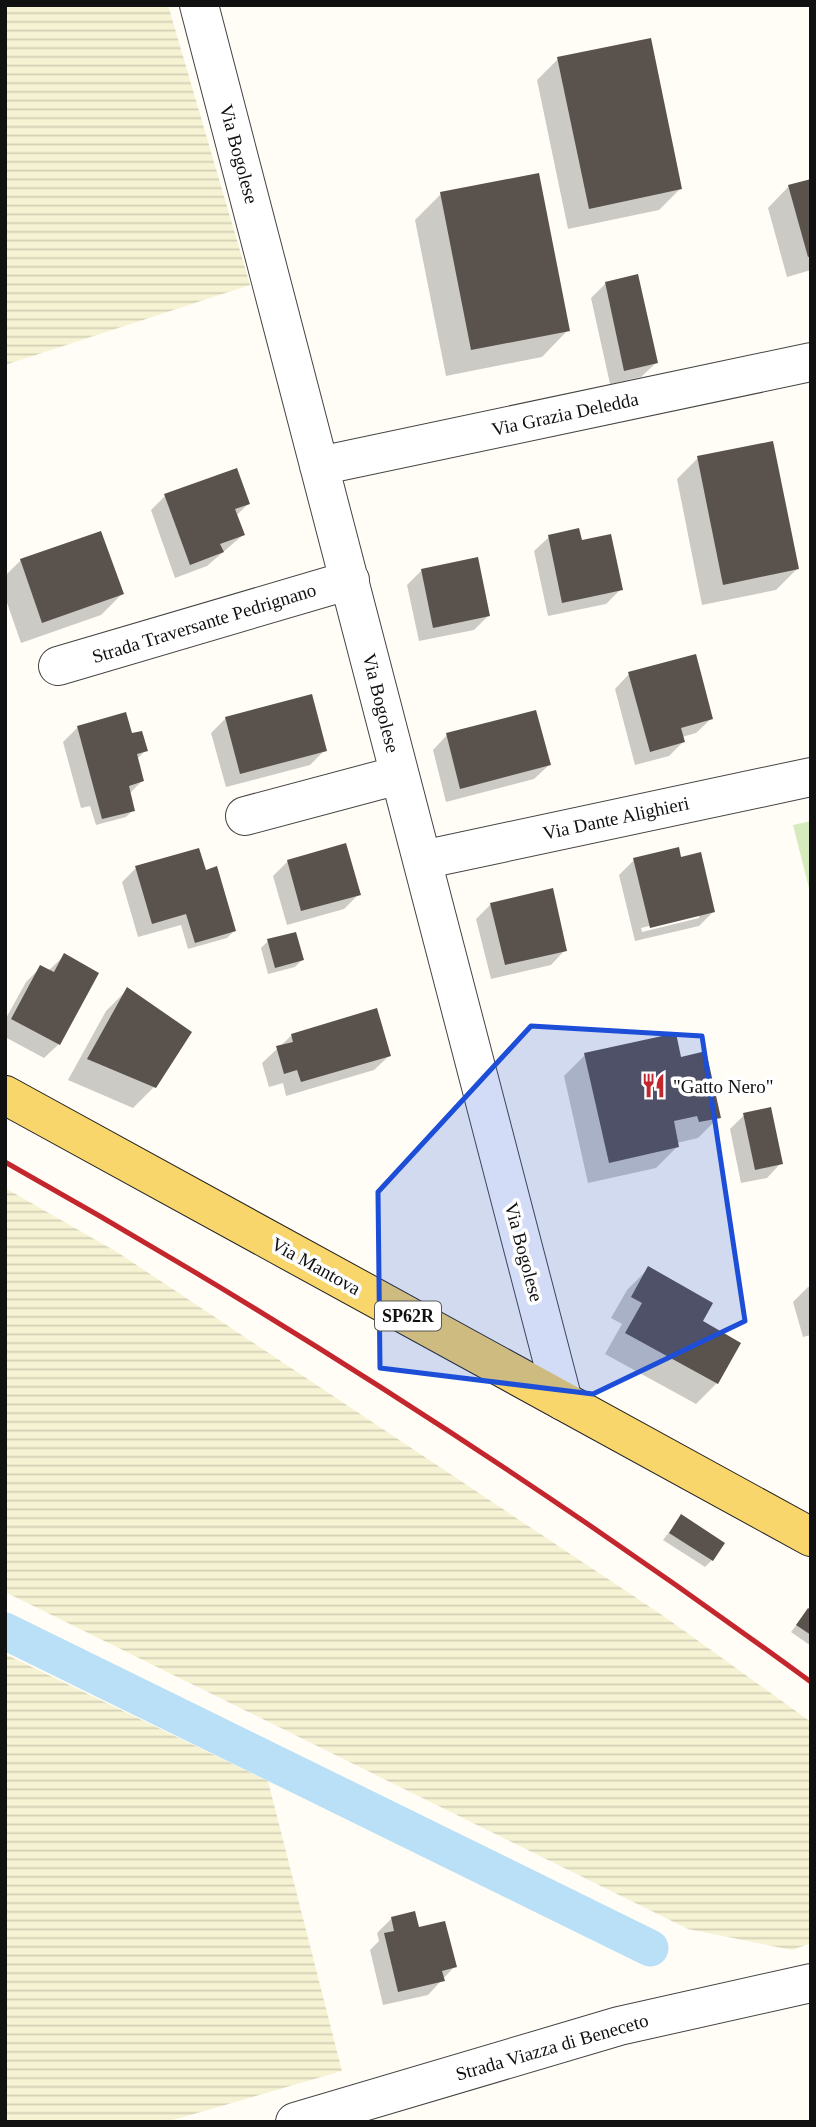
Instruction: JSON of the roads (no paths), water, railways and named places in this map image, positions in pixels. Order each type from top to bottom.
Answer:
[{"type":"main road","name":"Via Mantova","points":[[5,1095],[811,1537]]},
{"type":"street","name":"Via Bogolese","points":[[199,5],[563,1401]]},
{"type":"street","name":"Via Grazia Deledda","points":[[318,466],[811,362]]},
{"type":"street","name":"Strada Traversante Pedrignano","points":[[58,666],[350,580]]},
{"type":"street","points":[[245,816],[399,775]]},
{"type":"street","name":"Via Dante Alighieri","points":[[422,860],[811,777]]},
{"type":"street","name":"Strada Viazza di Beneceto","points":[[295,2122],[619,2026],[811,1983]]},
{"type":"waterway","points":[[5,1631],[650,1948]]},
{"type":"railway","points":[[5,1162],[212,1282],[416,1410],[615,1543],[811,1682]]},
{"type":"place","name":"\"Gatto Nero\"","points":[[653,1086]]}]
